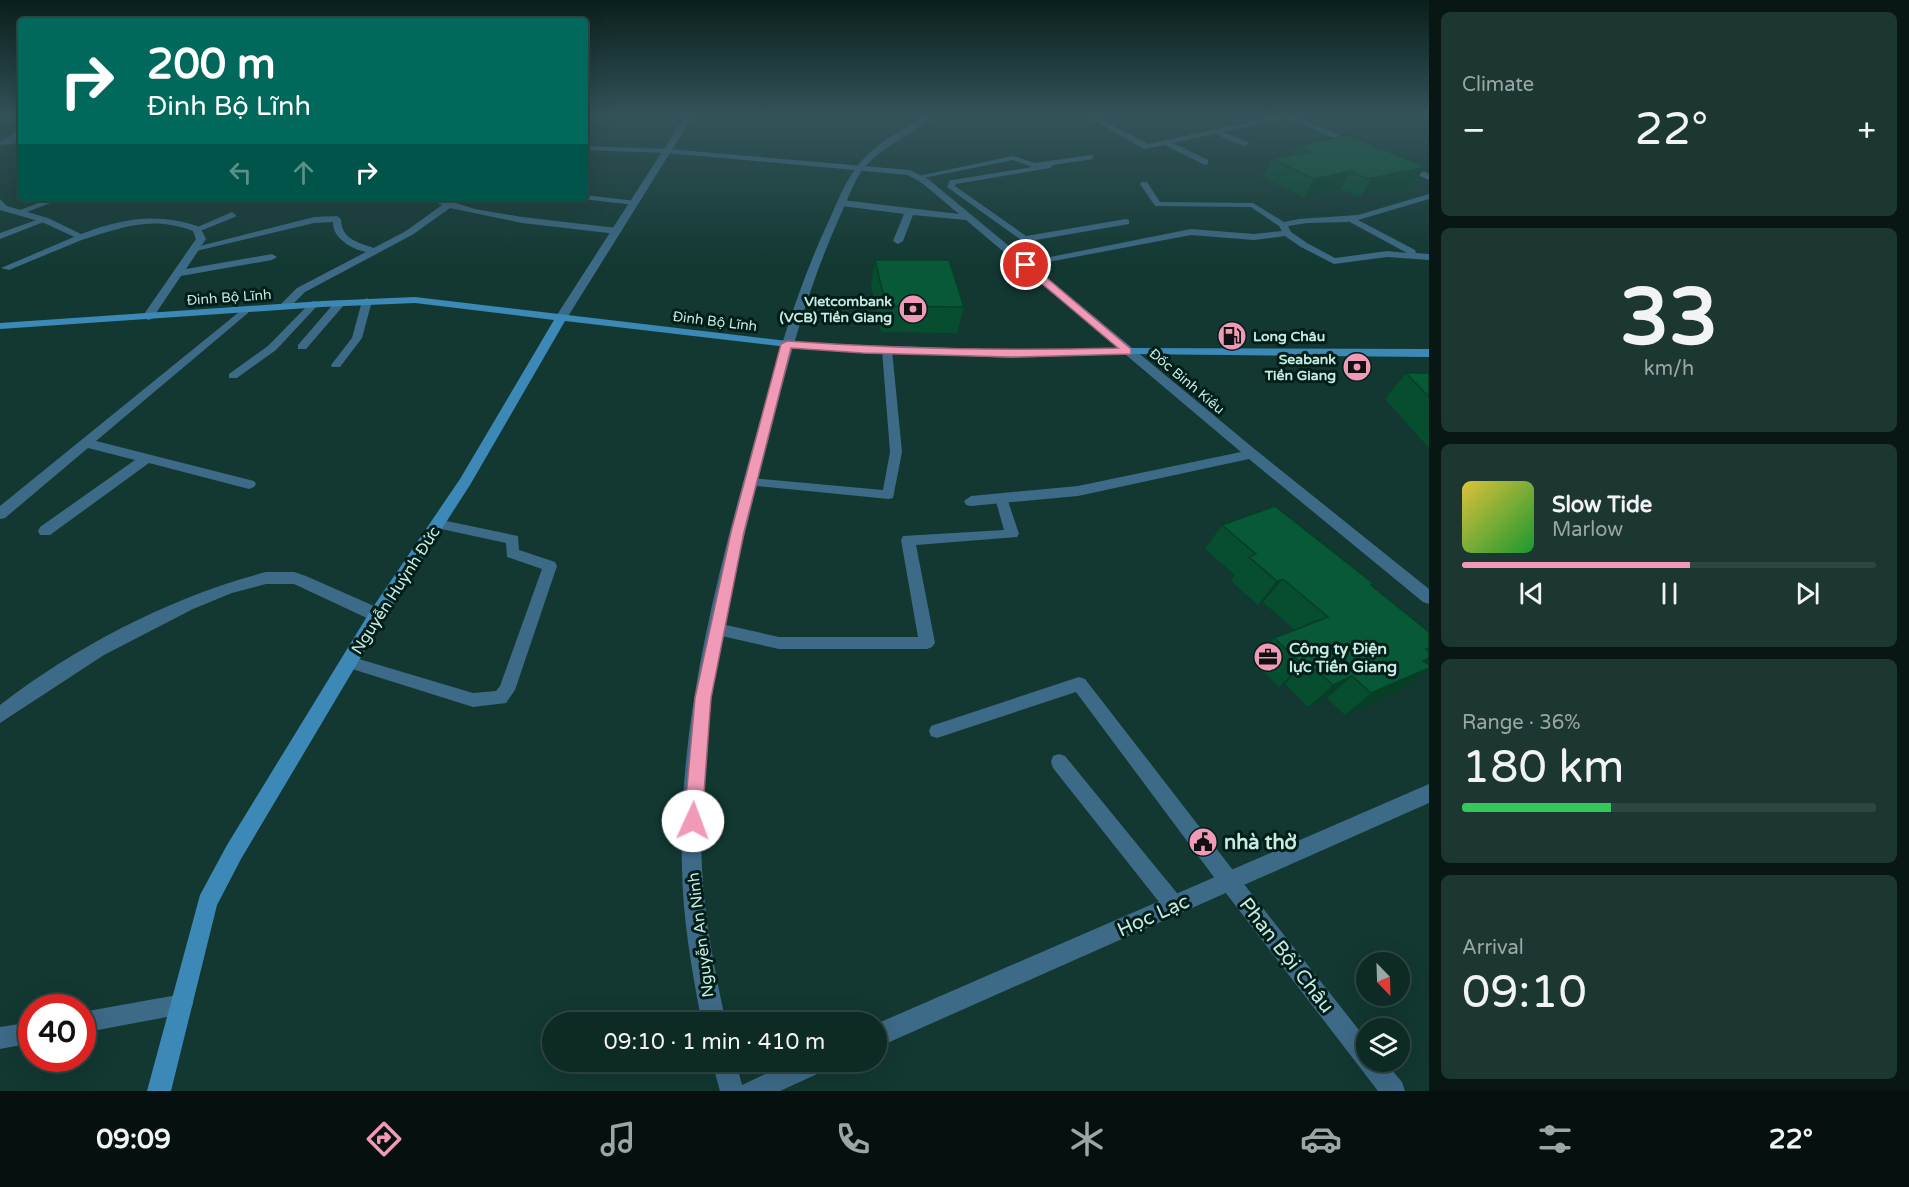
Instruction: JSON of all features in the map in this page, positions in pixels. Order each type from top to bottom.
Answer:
[{"type":"main road","name":"Đinh Bộ Lĩnh","points":[[0,326],[367,301],[448,303],[787,344],[887,350],[1012,354],[1128,351],[1429,353]]},
{"type":"main road","name":"Nguyễn Huỳnh Đức","points":[[159,1091],[183,1004],[207,902],[234,852],[377,615],[465,482],[561,318]]},
{"type":"street","name":"Nguyễn Huỳnh Đức","points":[[561,318],[658,167]]},
{"type":"street","name":"Đốc Binh Kiều","points":[[847,167],[897,171],[918,177],[1429,598]]},
{"type":"street","points":[[1406,167],[1429,177]]},
{"type":"street","name":"Nguyễn An Ninh","points":[[711,1012],[704,989],[692,864],[695,779],[703,698],[751,482],[787,344],[827,234],[859,168]]},
{"type":"street","points":[[440,201],[525,220],[617,231]]},
{"type":"street","points":[[0,202],[3,208],[45,220],[81,237],[125,223],[165,219],[197,229],[201,239],[196,248],[148,317]]},
{"type":"street","points":[[842,203],[909,213],[968,217]]},
{"type":"street","points":[[284,307],[300,290],[409,233],[449,204]]},
{"type":"street","points":[[898,241],[909,213]]},
{"type":"street","points":[[177,274],[272,257]]},
{"type":"street","points":[[302,347],[340,303]]},
{"type":"street","points":[[0,514],[244,311]]},
{"type":"street","points":[[86,443],[249,484]]},
{"type":"street","points":[[971,501],[1078,491],[1252,454]]},
{"type":"street","points":[[45,531],[147,458]]},
{"type":"street","points":[[0,715],[65,669],[123,637],[198,599],[248,582],[293,577],[377,615]]},
{"type":"street","name":"Học Lạc","points":[[887,1031],[1429,793]]},
{"type":"street","name":"Phan Bội Châu","points":[[1229,881],[1356,1044]]},
{"type":"street","points":[[727,1072],[732,1091]]},
{"type":"street","points":[[752,1091],[795,1072]]},
{"type":"street","points":[[1378,1072],[1393,1091]]},
{"type":"lane","points":[[918,177],[968,167]]},
{"type":"lane","points":[[1044,167],[953,182],[951,187],[1024,239],[1126,222]]},
{"type":"lane","points":[[1144,184],[1158,204],[1253,205],[1321,255],[1334,261],[1387,254],[1424,256]]},
{"type":"lane","points":[[1026,265],[1191,232],[1254,237],[1285,229],[1291,222],[1350,219],[1429,196]]},
{"type":"lane","points":[[588,197],[635,203]]},
{"type":"lane","points":[[19,212],[50,201]]},
{"type":"lane","points":[[968,217],[989,213]]},
{"type":"lane","points":[[197,229],[232,215]]},
{"type":"lane","points":[[196,248],[314,220],[337,219],[336,229],[341,237],[374,251]]},
{"type":"lane","points":[[1350,219],[1424,256]]},
{"type":"lane","points":[[0,236],[45,220]]},
{"type":"lane","points":[[995,239],[1018,236]]},
{"type":"lane","points":[[6,268],[81,237]]},
{"type":"lane","points":[[336,364],[357,338],[367,301]]},
{"type":"lane","points":[[233,376],[272,348],[314,304]]},
{"type":"lane","points":[[751,482],[889,495],[896,452],[887,350]]},
{"type":"lane","points":[[717,629],[779,643],[927,643],[908,540],[1012,534],[1001,498]]},
{"type":"lane","points":[[349,662],[473,700],[500,698],[507,690],[550,566],[512,553],[513,540],[437,524]]},
{"type":"lane","points":[[937,731],[1079,684],[1229,881]]},
{"type":"lane","points":[[1059,762],[1174,905]]},
{"type":"lane","points":[[96,1020],[183,1004]]},
{"type":"lane","points":[[0,1038],[18,1035]]},
{"type":"building","points":[[1289,167],[1425,167],[1372,178],[1365,178],[1351,171],[1314,179]]},
{"type":"building","points":[[875,260],[949,260],[964,307],[886,306]]},
{"type":"building","points":[[1406,373],[1429,373],[1429,397]]},
{"type":"building","points":[[1275,506],[1374,584],[1371,585],[1429,632],[1429,648],[1426,649],[1429,652],[1429,658],[1423,661],[1429,665],[1429,668],[1371,693],[1352,676],[1333,685],[1307,662],[1302,664],[1274,638],[1328,617],[1283,579],[1277,581],[1249,557],[1256,554],[1222,525]]},
{"type":"place","name":"Vietcombank (VCB) Tiền Giang","points":[[913,309]]},
{"type":"place","name":"Long Châu","points":[[1232,336]]},
{"type":"place","name":"Seabank Tiền Giang","points":[[1357,367]]},
{"type":"place","name":"Công ty Điện lực Tiền Giang","points":[[1268,657]]},
{"type":"place","name":"nhà thờ","points":[[1203,842]]},
{"type":"route","points":[[693,821],[703,698],[738,532],[787,344],[863,350],[1012,354],[1128,351],[1026,265]]}]
